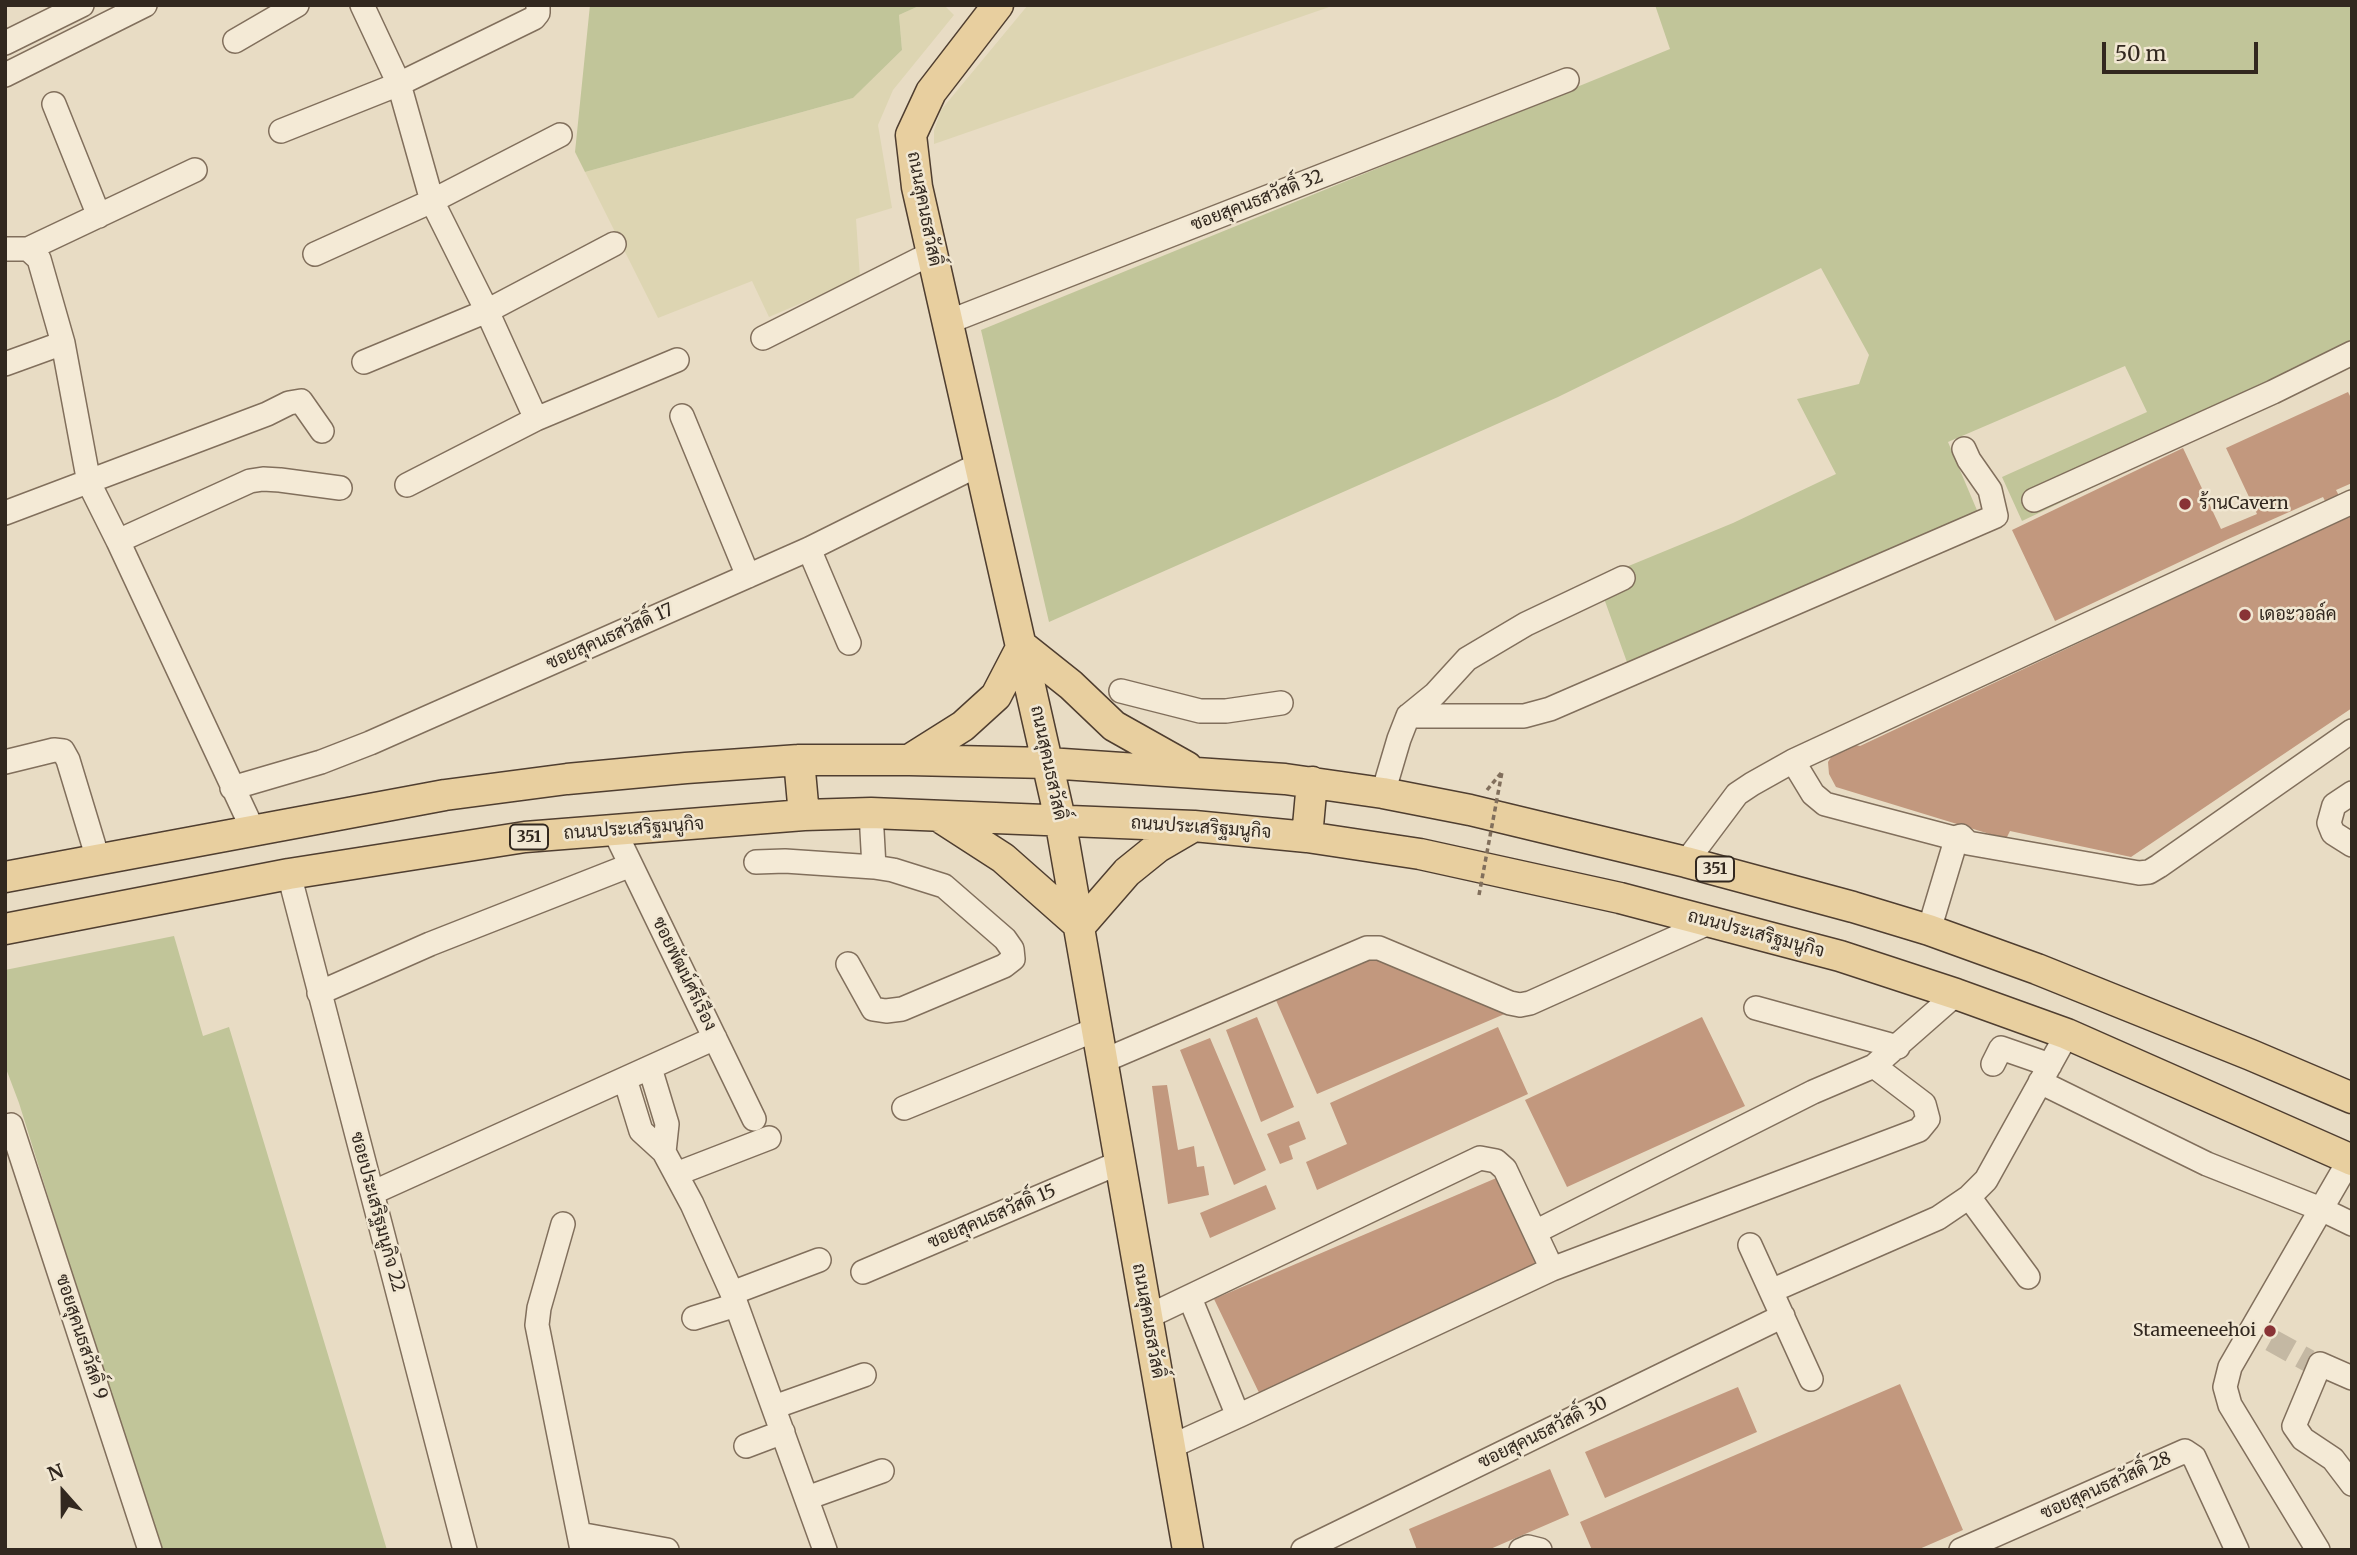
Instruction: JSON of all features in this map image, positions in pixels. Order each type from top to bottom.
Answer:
[{"type":"main road","name":"ถนนสุคนธสวัสดิ์","points":[[998,5],[931,92],[911,135],[917,187],[1060,819],[1170,1447],[1181,1547]]},
{"type":"main road","points":[[909,760],[963,726],[996,696],[1022,646],[1071,685],[1114,726],[1195,771]]},
{"type":"main road","points":[[799,760],[804,815]]},
{"type":"main road","name":"351","points":[[5,877],[445,795],[567,779],[799,760],[1048,763],[1195,771],[1312,782],[1383,793],[1524,822],[1853,906],[1929,930],[2062,979],[2352,1098]]},
{"type":"main road","points":[[1307,837],[1312,782]]},
{"type":"main road","name":"ถนนประเสริฐมนูกิจ","points":[[5,929],[289,874],[525,837],[804,815],[871,813],[1194,825],[1307,837],[1420,854],[1620,898],[1840,956],[2067,1034],[2351,1159]]},
{"type":"main road","points":[[938,816],[1003,858],[1080,926],[1128,872],[1158,847],[1194,825]]},
{"type":"street","points":[[5,43],[82,5]]},
{"type":"street","points":[[5,75],[145,5]]},
{"type":"street","points":[[236,41],[297,5]]},
{"type":"street","points":[[362,5],[399,84],[432,201],[487,311],[536,419]]},
{"type":"street","points":[[281,131],[399,84],[534,18],[538,13],[538,5]]},
{"type":"street","name":"ซอยสุคนธสวัสดิ์ 32","points":[[948,322],[1567,79]]},
{"type":"street","points":[[54,104],[99,216]]},
{"type":"street","points":[[315,254],[432,201],[560,135]]},
{"type":"street","points":[[16,249],[99,216],[195,170]]},
{"type":"street","points":[[365,362],[487,311],[614,244]]},
{"type":"street","points":[[16,249],[39,258],[63,343],[89,483],[253,830]]},
{"type":"street","points":[[763,338],[932,253]]},
{"type":"street","points":[[5,364],[63,343]]},
{"type":"street","points":[[2034,500],[2273,392],[2352,353]]},
{"type":"street","points":[[407,485],[536,419],[677,360]]},
{"type":"street","points":[[5,513],[298,401],[305,405],[321,431]]},
{"type":"street","points":[[682,416],[748,576]]},
{"type":"street","points":[[1408,716],[1524,716],[1550,709],[1996,516],[1990,490],[1964,449]]},
{"type":"street","name":"ซอยสุคนธสวัสดิ์ 17","points":[[232,788],[321,762],[370,743],[809,549],[980,464]]},
{"type":"street","points":[[118,541],[250,481],[280,480],[340,488]]},
{"type":"street","points":[[1686,862],[1737,794],[1793,761],[2352,502]]},
{"type":"street","points":[[809,549],[849,643]]},
{"type":"street","points":[[1383,793],[1408,716],[1435,694],[1467,659],[1526,624],[1623,578]]},
{"type":"street","points":[[1121,691],[1200,711],[1226,711],[1282,703]]},
{"type":"street","points":[[1793,761],[1814,794],[1825,804],[1958,844],[2139,873],[2149,872],[2352,731]]},
{"type":"street","points":[[5,762],[54,750],[63,751],[99,859]]},
{"type":"street","points":[[2352,793],[2334,805],[2329,822],[2333,832],[2352,845]]},
{"type":"street","points":[[871,813],[874,867]]},
{"type":"street","name":"ซอยพัฒน์ศรีเรือง","points":[[614,830],[754,1119]]},
{"type":"street","points":[[1929,930],[1958,844]]},
{"type":"street","points":[[756,862],[785,861],[874,867],[944,886],[1006,939],[1012,949],[1013,959],[1003,966],[902,1009],[886,1010],[873,1009],[848,964]]},
{"type":"street","points":[[319,993],[430,944],[631,865]]},
{"type":"street","name":"ซอยประเสริฐมนูกิจ 22","points":[[289,874],[465,1550]]},
{"type":"street","points":[[1103,1061],[1367,947],[1379,948],[1520,1005],[1530,1003],[1713,921]]},
{"type":"street","points":[[1535,1232],[1813,1092],[1874,1066],[1956,994]]},
{"type":"street","points":[[1755,1008],[1898,1047]]},
{"type":"street","points":[[904,1108],[1097,1029]]},
{"type":"street","points":[[1771,1291],[1938,1217],[1969,1197],[1986,1181],[2067,1034]]},
{"type":"street","points":[[372,1193],[715,1038]]},
{"type":"street","points":[[1993,1064],[2001,1048],[2207,1164],[2352,1224]]},
{"type":"street","points":[[1170,1447],[1552,1269],[1919,1130],[1928,1119],[1924,1104],[1874,1066]]},
{"type":"street","points":[[650,1068],[667,1124],[664,1152]]},
{"type":"street","points":[[625,1079],[641,1131],[664,1152],[692,1204],[734,1299],[825,1550]]},
{"type":"street","name":"ซอยสุคนธสวัสดิ์ 9","points":[[11,1125],[150,1550]]},
{"type":"street","points":[[676,1174],[769,1138]]},
{"type":"street","points":[[1147,1317],[1480,1158],[1496,1161],[1505,1169],[1552,1269]]},
{"type":"street","points":[[2318,1550],[2230,1405],[2225,1387],[2230,1367],[2262,1334],[2321,1209],[2351,1159]]},
{"type":"street","name":"ซอยสุคนธสวัสดิ์ 15","points":[[863,1272],[1121,1162]]},
{"type":"street","points":[[1969,1197],[2028,1278]]},
{"type":"street","points":[[563,1224],[539,1308],[537,1325],[581,1542],[667,1550]]},
{"type":"street","points":[[1750,1245],[1811,1379]]},
{"type":"street","points":[[694,1318],[819,1260]]},
{"type":"street","points":[[1190,1298],[1238,1416]]},
{"type":"street","name":"ซอยสุคนธสวัสดิ์ 30","points":[[1303,1550],[1783,1317]]},
{"type":"street","points":[[2352,1378],[2315,1362],[2295,1430],[2303,1439],[2333,1459],[2352,1484]]},
{"type":"street","points":[[774,1407],[864,1374]]},
{"type":"street","points":[[746,1446],[783,1432]]},
{"type":"street","name":"ซอยสุคนธสวัสดิ์ 28","points":[[1961,1550],[2185,1451],[2194,1457],[2237,1550]]},
{"type":"street","points":[[807,1498],[882,1471]]},
{"type":"street","points":[[1521,1550],[1536,1547],[1540,1550]]},
{"type":"path","points":[[1479,895],[1502,772]]},
{"type":"shaded area","points":[[921,5],[944,5],[954,15],[893,90],[878,125],[892,208],[856,219],[860,278],[769,317],[752,281],[658,318],[585,172],[853,98],[902,50],[899,15]]},
{"type":"shaded area","points":[[1028,5],[1335,5],[934,144],[934,131],[941,110]]},
{"type":"green space","points":[[590,5],[921,5],[899,15],[902,50],[853,98],[585,172],[575,152]]},
{"type":"green space","points":[[1655,5],[2352,5],[2352,364],[2022,521],[2002,477],[2147,412],[2125,366],[1948,442],[1979,515],[1628,665],[1597,579],[1733,523],[1836,474],[1797,399],[1859,384],[1869,355],[1821,268],[1558,397],[1049,622],[981,330],[1670,49]]},
{"type":"green space","points":[[174,936],[203,1036],[229,1027],[387,1550],[158,1550],[19,1103],[5,1066],[5,970]]},
{"type":"building","name":"เดอะวอล์ค","points":[[2348,392],[2352,400],[2352,483],[2336,490],[2349,515],[2352,514],[2352,708],[2131,857],[2010,831],[2006,839],[1836,787],[1829,774],[1828,762],[1835,751],[1851,744],[1860,746],[2336,522],[2323,497],[2055,621],[2012,530],[2183,448],[2221,529],[2257,514],[2226,448]]},
{"type":"building","points":[[1374,954],[1507,1013],[1317,1094],[1275,998]]},
{"type":"building","points":[[1257,1017],[1294,1107],[1261,1122],[1226,1030]]},
{"type":"building","points":[[1702,1017],[1745,1106],[1567,1187],[1525,1100]]},
{"type":"building","points":[[1498,1027],[1528,1094],[1317,1190],[1306,1162],[1347,1144],[1330,1103]]},
{"type":"building","points":[[1210,1038],[1266,1170],[1234,1185],[1180,1050]]},
{"type":"building","points":[[1167,1085],[1178,1150],[1194,1146],[1197,1167],[1204,1166],[1209,1195],[1168,1204],[1152,1086]]},
{"type":"building","points":[[1299,1121],[1306,1139],[1289,1146],[1293,1159],[1280,1164],[1267,1134]]},
{"type":"building","points":[[1501,1176],[1541,1266],[1262,1399],[1214,1299]]},
{"type":"building","points":[[1266,1185],[1276,1209],[1210,1238],[1200,1213]]},
{"type":"building","points":[[1900,1384],[1963,1530],[1917,1550],[1592,1550],[1580,1522]]},
{"type":"building","points":[[1738,1387],[1757,1432],[1605,1498],[1585,1452]]},
{"type":"building","points":[[1550,1469],[1569,1515],[1488,1550],[1417,1550],[1409,1529]]},
{"type":"tunnel","points":[[2271,1340],[2309,1361]]},
{"type":"place","name":"ร้านCavern","points":[[2185,504]]},
{"type":"place","name":"เดอะวอล์ค","points":[[2245,615]]},
{"type":"place","name":"Stameeneehoi","points":[[2270,1331]]}]
